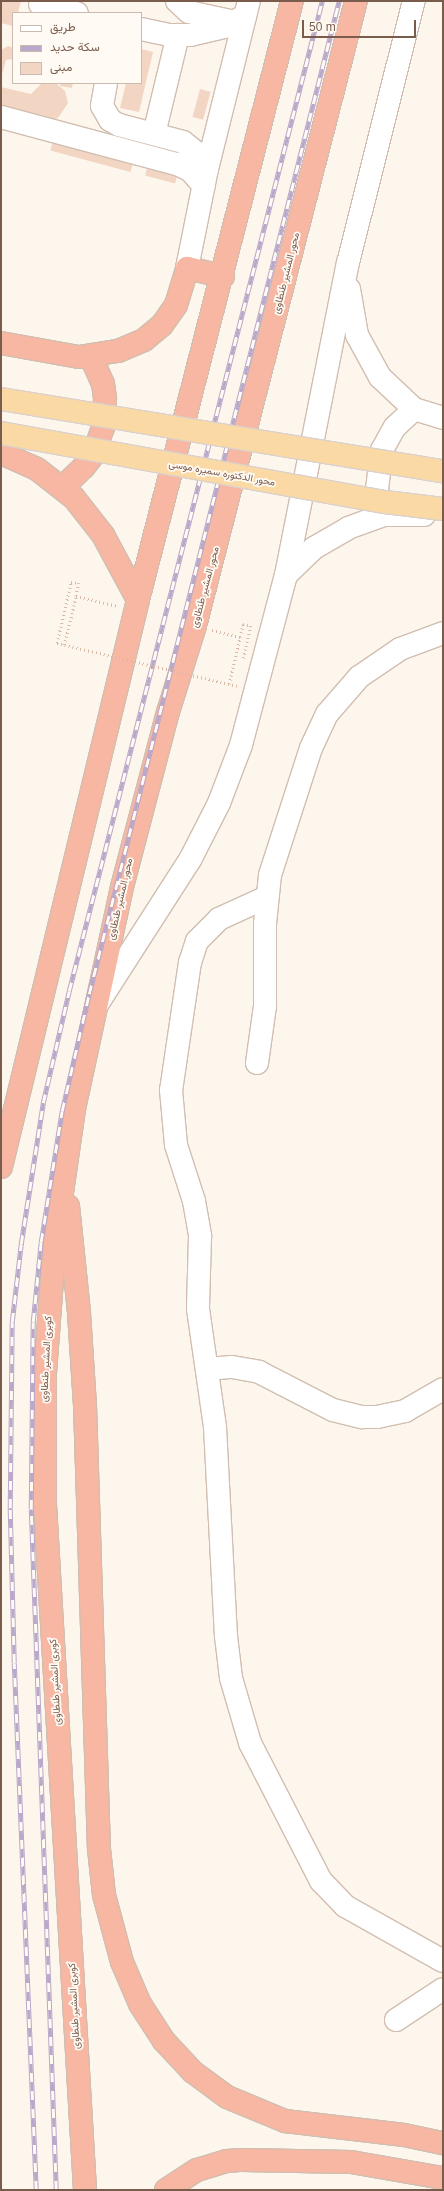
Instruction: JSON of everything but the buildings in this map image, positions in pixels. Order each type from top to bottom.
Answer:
[{"type":"highway","points":[[1,1167],[137,605],[223,276],[292,1]]},
{"type":"highway","name":"محور المشير طنطاوى","points":[[63,1175],[96,1006],[144,799],[195,626],[356,1]]},
{"type":"highway","points":[[1,343],[68,356],[91,357],[118,351],[153,333],[176,305],[187,268],[223,276]]},
{"type":"highway","points":[[63,487],[84,468],[96,449],[103,428],[105,398],[102,384],[91,357]]},
{"type":"highway","points":[[1,453],[37,469],[63,487],[94,522],[137,605]]},
{"type":"highway","points":[[63,1175],[83,1359],[99,1849],[104,1895],[122,1962],[140,2004],[164,2041],[193,2072],[227,2097],[285,2121],[404,2135],[443,2143]]},
{"type":"highway","name":"كوبرى المشير طنطاوى","points":[[63,1175],[55,1241],[45,1366],[44,1505],[85,2190]]},
{"type":"highway","points":[[166,2190],[197,2170],[220,2163],[243,2160],[351,2162],[443,2178]]},
{"type":"main road","points":[[1,399],[443,471]]},
{"type":"main road","name":"محور الدكتوره سميره موسى","points":[[1,433],[385,502],[443,509]]},
{"type":"street","points":[[177,1],[189,12],[243,13]]},
{"type":"street","points":[[96,1006],[177,884],[219,802],[250,715],[286,575],[348,263],[414,1]]},
{"type":"street","points":[[40,4],[73,12]]},
{"type":"street","points":[[142,29],[178,35],[213,30],[243,13]]},
{"type":"street","points":[[187,268],[205,178],[243,13]]},
{"type":"street","points":[[154,134],[178,35]]},
{"type":"street","points":[[106,84],[102,106],[110,120],[119,125],[154,134],[191,147],[205,178]]},
{"type":"street","points":[[1,118],[177,164],[195,175],[205,178]]},
{"type":"street","points":[[348,263],[352,319],[363,350],[380,377],[414,409],[443,418]]},
{"type":"street","points":[[383,515],[377,489],[382,450],[395,427],[414,409]]},
{"type":"street","points":[[286,575],[314,548],[331,537],[383,515],[443,518]]},
{"type":"street","points":[[257,1063],[265,1006],[267,897],[275,853],[311,748],[327,714],[359,677],[400,649],[443,633]]},
{"type":"street","points":[[267,897],[219,919],[210,925],[197,941],[190,962],[173,1074],[172,1106],[176,1145],[194,1201],[200,1236],[198,1309],[208,1369],[215,1427],[228,1658],[236,1699],[250,1743],[327,1890],[346,1906],[443,1961]]},
{"type":"street","points":[[208,1369],[232,1367],[259,1372],[333,1410],[362,1417],[377,1417],[405,1411],[443,1389]]},
{"type":"street","points":[[396,2020],[443,1989]]},
{"type":"path","points":[[64,645],[79,584],[72,582],[57,643],[64,645],[237,686]]},
{"type":"path","points":[[76,596],[137,605]]},
{"type":"path","points":[[229,684],[243,624],[251,626],[247,641]]},
{"type":"path","points":[[195,626],[240,637]]},
{"type":"railway","points":[[36,2190],[14,1663],[10,1508],[12,1322],[21,1244],[43,1103],[69,991],[322,1]]},
{"type":"railway","points":[[56,2190],[31,1509],[33,1322],[41,1242],[62,1111],[89,994],[339,1]]}]
